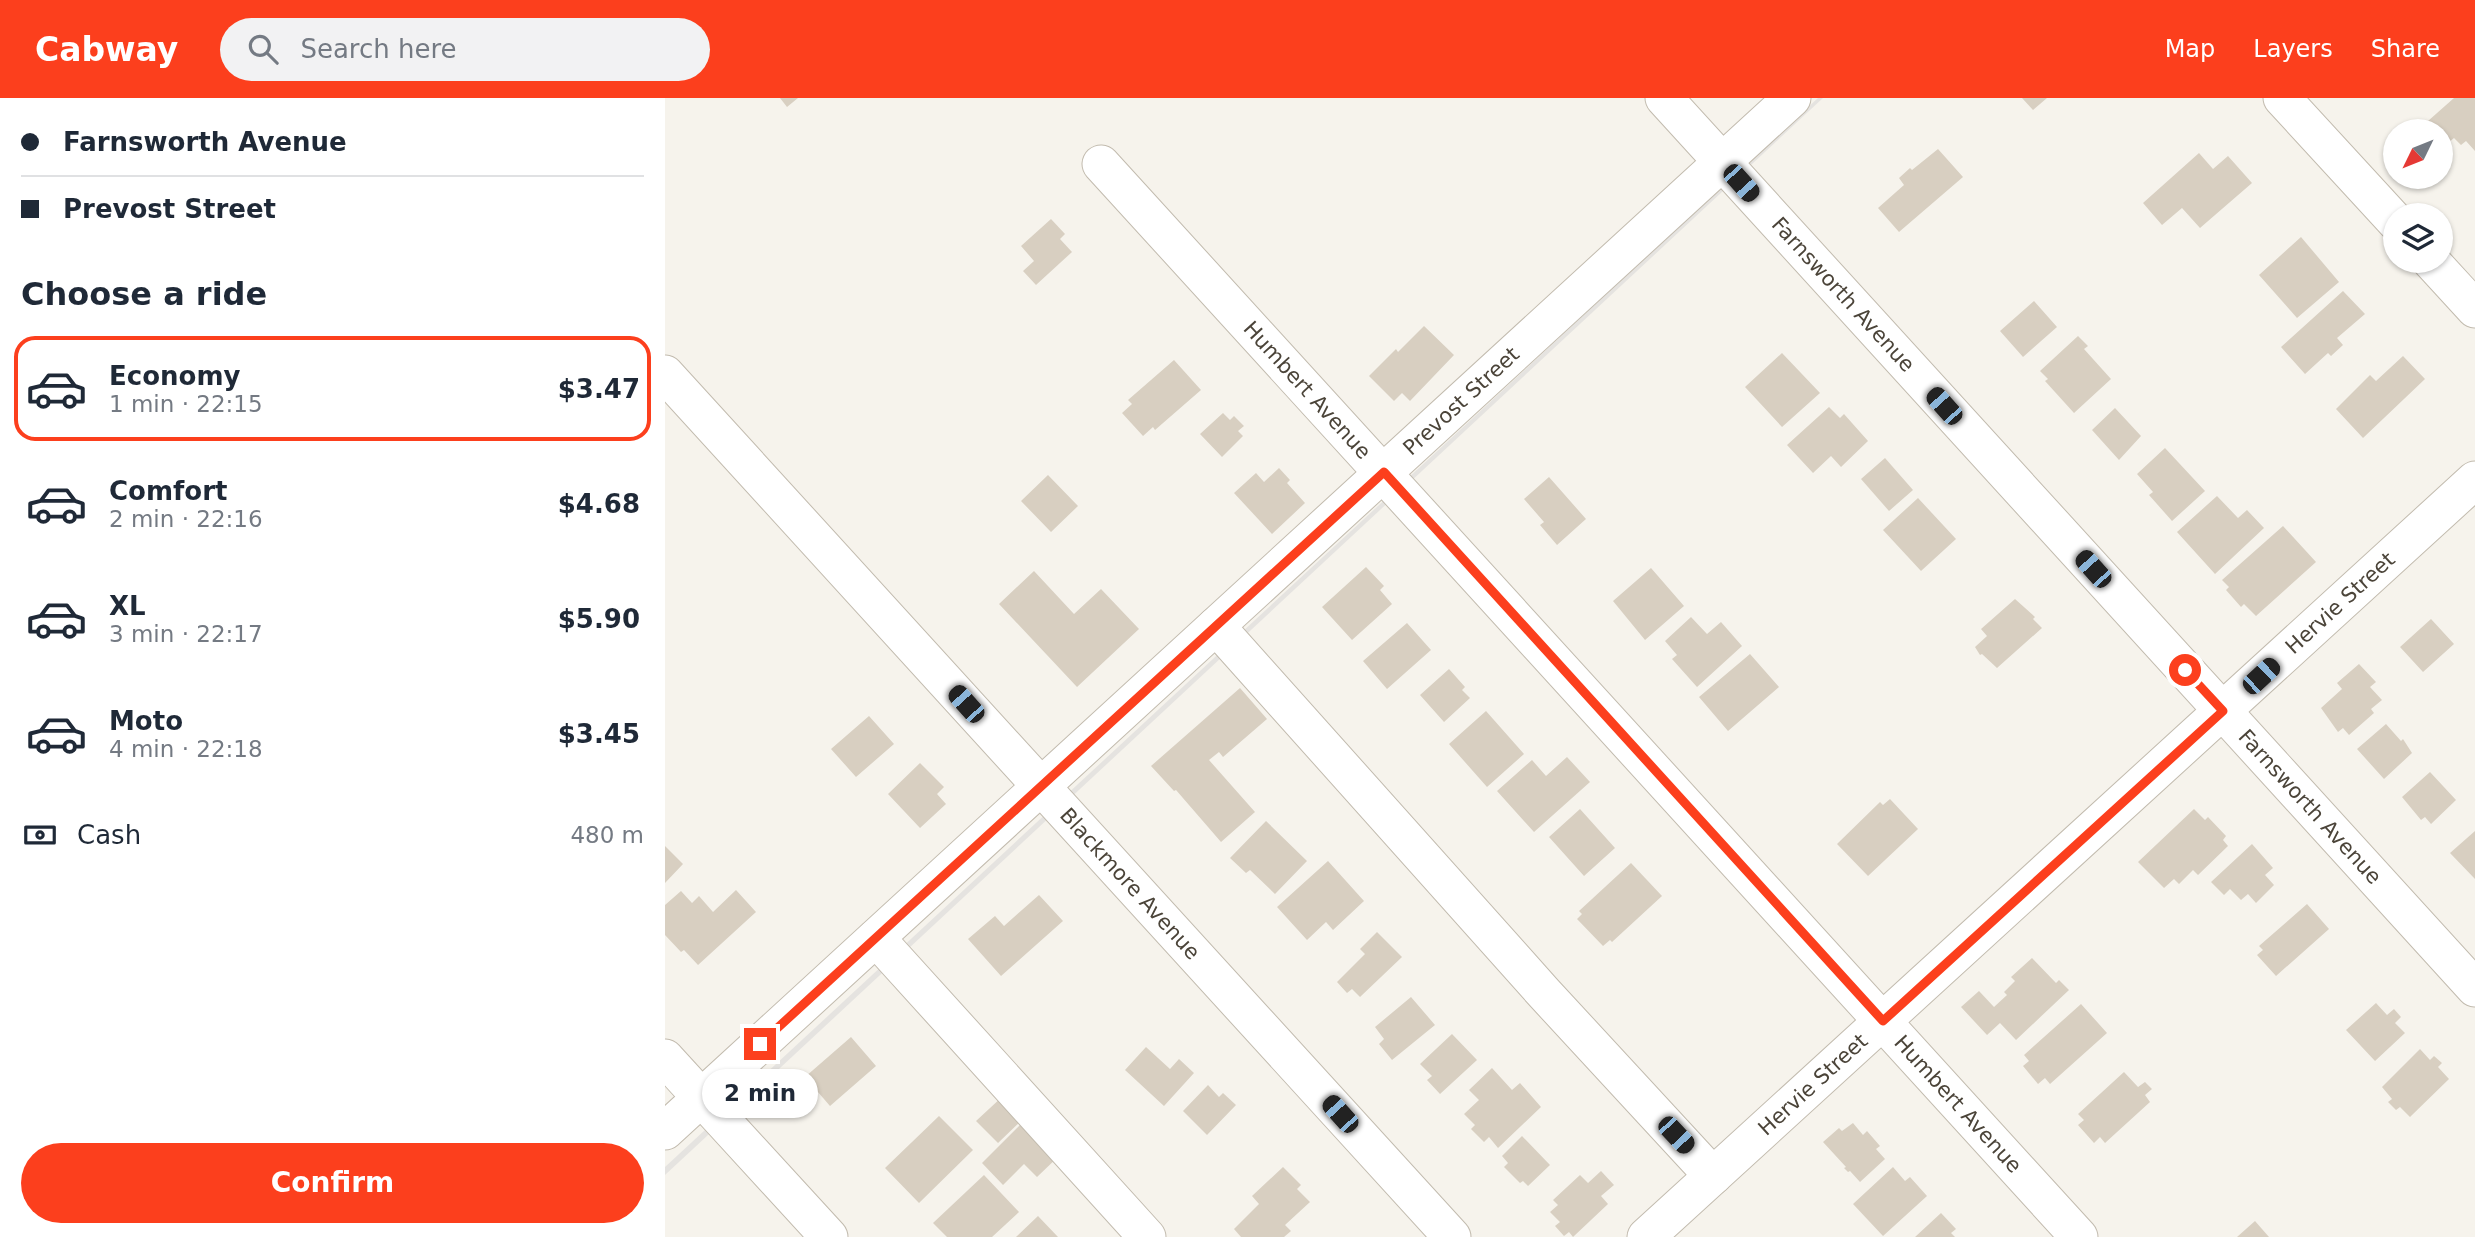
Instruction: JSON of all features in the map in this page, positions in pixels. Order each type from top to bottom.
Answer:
[{"type":"street","name":"Farnsworth Avenue","points":[[1664,98],[2475,988]]},
{"type":"street","name":"Prevost Street","points":[[665,1131],[1792,98]]},
{"type":"street","points":[[2282,98],[2383,208]]},
{"type":"street","name":"Humbert Avenue","points":[[1101,164],[2079,1237]]},
{"type":"street","points":[[2442,273],[2475,309]]},
{"type":"street","name":"Blackmore Avenue","points":[[665,373],[1452,1237]]},
{"type":"street","name":"Hervie Street","points":[[1646,1237],[2475,480]]},
{"type":"street","points":[[1216,626],[1713,1176]]},
{"type":"street","points":[[876,938],[1147,1237]]},
{"type":"street","points":[[665,1058],[829,1237]]},
{"type":"shaded area","points":[[1818,98],[1823,98],[665,1175],[665,1167]]},
{"type":"building","points":[[780,98],[798,98],[787,107]]},
{"type":"building","points":[[2022,98],[2047,98],[2033,110]]},
{"type":"building","points":[[2454,98],[2475,98],[2475,151],[2466,141],[2461,145],[2453,139],[2453,119],[2430,119]]},
{"type":"building","points":[[1938,149],[1963,177],[1899,232],[1878,208],[1904,185],[1899,178]]},
{"type":"building","points":[[2199,153],[2213,169],[2228,156],[2252,183],[2200,228],[2182,208],[2162,225],[2143,203]]},
{"type":"building","points":[[1051,219],[1065,234],[1060,239],[1072,252],[1036,285],[1023,271],[1034,261],[1021,246]]},
{"type":"building","points":[[2301,237],[2339,282],[2297,318],[2259,275]]},
{"type":"building","points":[[2343,291],[2365,314],[2337,338],[2343,345],[2331,356],[2328,353],[2305,374],[2281,347]]},
{"type":"building","points":[[2034,301],[2057,327],[2023,357],[2000,331]]},
{"type":"building","points":[[1424,326],[1454,355],[1410,401],[1402,393],[1394,401],[1369,376]]},
{"type":"building","points":[[2078,336],[2088,346],[2084,349],[2111,379],[2074,413],[2045,381],[2048,379],[2040,371]]},
{"type":"building","points":[[1782,353],[1820,393],[1782,427],[1745,387]]},
{"type":"building","points":[[2403,356],[2425,379],[2363,438],[2336,409],[2370,375],[2376,381]]},
{"type":"building","points":[[1174,360],[1201,390],[1155,430],[1153,427],[1143,436],[1122,413],[1132,404],[1128,400]]},
{"type":"building","points":[[1829,407],[1840,418],[1844,414],[1868,441],[1841,467],[1831,456],[1813,473],[1787,445]]},
{"type":"building","points":[[2115,408],[2141,436],[2119,460],[2092,430]]},
{"type":"building","points":[[1223,413],[1230,420],[1234,416],[1244,426],[1238,431],[1243,436],[1222,457],[1200,434]]},
{"type":"building","points":[[2165,448],[2205,491],[2172,521],[2149,495],[2153,492],[2137,474]]},
{"type":"building","points":[[1885,458],[1913,490],[1889,511],[1861,479]]},
{"type":"building","points":[[1279,468],[1290,480],[1287,483],[1305,503],[1272,534],[1234,493],[1256,473],[1264,482]]},
{"type":"building","points":[[1048,475],[1078,506],[1051,532],[1021,501]]},
{"type":"building","points":[[1549,477],[1586,519],[1557,545],[1540,525],[1544,522],[1524,499]]},
{"type":"building","points":[[2217,496],[2238,518],[2247,510],[2264,528],[2215,574],[2177,532]]},
{"type":"building","points":[[1918,498],[1956,539],[1921,571],[1883,530]]},
{"type":"building","points":[[2283,526],[2316,562],[2256,616],[2244,604],[2241,607],[2226,590],[2229,587],[2222,580]]},
{"type":"building","points":[[1366,567],[1384,586],[1380,590],[1392,604],[1352,640],[1322,607]]},
{"type":"building","points":[[1651,568],[1684,606],[1645,640],[1613,601]]},
{"type":"building","points":[[1034,571],[1074,614],[1101,589],[1139,629],[1077,687],[999,604]]},
{"type":"building","points":[[2015,599],[2035,617],[2033,619],[2042,628],[1997,668],[1980,655],[1975,647],[1987,636],[1981,629]]},
{"type":"building","points":[[1691,617],[1707,634],[1721,622],[1742,646],[1697,687],[1672,659],[1677,655],[1665,641]]},
{"type":"building","points":[[2431,619],[2454,644],[2423,672],[2400,647]]},
{"type":"building","points":[[1407,623],[1431,650],[1387,689],[1363,661]]},
{"type":"building","points":[[1750,654],[1779,687],[1728,731],[1699,697]]},
{"type":"building","points":[[2359,664],[2376,682],[2370,687],[2382,700],[2371,709],[2374,713],[2349,735],[2343,728],[2338,732],[2321,708],[2342,689],[2337,683]]},
{"type":"building","points":[[1449,669],[1465,687],[1462,690],[1470,698],[1444,722],[1420,695]]},
{"type":"building","points":[[1240,688],[1267,719],[1223,757],[1219,752],[1209,760],[1255,812],[1221,842],[1176,790],[1174,791],[1151,766]]},
{"type":"building","points":[[1486,711],[1524,754],[1487,787],[1449,744]]},
{"type":"building","points":[[869,716],[894,744],[856,777],[831,749]]},
{"type":"building","points":[[2386,724],[2401,741],[2403,739],[2412,753],[2384,779],[2357,749]]},
{"type":"building","points":[[1567,757],[1590,782],[1534,832],[1497,791],[1532,760],[1546,776]]},
{"type":"building","points":[[920,763],[944,787],[937,794],[946,804],[920,828],[888,794]]},
{"type":"building","points":[[2430,772],[2456,800],[2431,824],[2425,817],[2421,820],[2402,797]]},
{"type":"building","points":[[1890,799],[1918,829],[1868,876],[1837,844],[1880,802],[1883,805]]},
{"type":"building","points":[[1580,809],[1615,848],[1584,876],[1549,837]]},
{"type":"building","points":[[2194,809],[2205,820],[2208,817],[2226,836],[2223,840],[2228,846],[2198,875],[2193,870],[2179,884],[2174,879],[2164,888],[2138,862]]},
{"type":"building","points":[[1266,821],[1307,861],[1275,894],[1250,870],[1246,873],[1230,858]]},
{"type":"building","points":[[2475,831],[2475,879],[2450,853]]},
{"type":"building","points":[[2252,844],[2273,868],[2265,875],[2274,885],[2256,903],[2248,894],[2241,900],[2230,889],[2224,895],[2211,882]]},
{"type":"building","points":[[665,846],[683,864],[665,883]]},
{"type":"building","points":[[1328,861],[1364,901],[1333,930],[1326,922],[1307,940],[1277,907]]},
{"type":"building","points":[[1631,863],[1662,896],[1612,942],[1610,940],[1603,946],[1577,919],[1582,914],[1579,911]]},
{"type":"building","points":[[736,890],[756,912],[698,965],[665,935],[665,905],[681,891],[692,903],[699,896],[713,912]]},
{"type":"building","points":[[1039,895],[1063,921],[1001,976],[968,939],[995,916],[1004,926]]},
{"type":"building","points":[[2307,904],[2329,929],[2276,976],[2257,955],[2263,950],[2259,946]]},
{"type":"building","points":[[1377,932],[1402,957],[1360,997],[1352,989],[1347,993],[1337,982],[1365,954],[1360,949]]},
{"type":"building","points":[[2032,958],[2056,983],[2059,980],[2069,990],[2016,1040],[2000,1023],[1987,1035],[1961,1007],[1979,991],[1994,1007],[2007,995],[2004,992],[2015,981],[2011,977]]},
{"type":"building","points":[[1411,997],[1435,1025],[1392,1060],[1379,1044],[1384,1039],[1375,1027]]},
{"type":"building","points":[[2376,1003],[2387,1015],[2394,1009],[2401,1017],[2395,1023],[2405,1033],[2375,1061],[2346,1030]]},
{"type":"building","points":[[2081,1004],[2107,1033],[2050,1084],[2045,1078],[2038,1084],[2023,1066],[2029,1061],[2024,1055]]},
{"type":"building","points":[[1452,1034],[1477,1060],[1440,1094],[1427,1080],[1432,1076],[1420,1064]]},
{"type":"building","points":[[851,1037],[876,1066],[830,1106],[805,1077]]},
{"type":"building","points":[[1146,1047],[1170,1069],[1179,1059],[1194,1073],[1164,1106],[1125,1070]]},
{"type":"building","points":[[2420,1049],[2430,1060],[2434,1056],[2442,1063],[2438,1067],[2449,1079],[2410,1117],[2400,1107],[2396,1110],[2388,1102],[2392,1099],[2382,1087]]},
{"type":"building","points":[[1492,1068],[1512,1090],[1520,1083],[1541,1107],[1498,1148],[1489,1137],[1484,1142],[1471,1129],[1475,1125],[1464,1114],[1479,1100],[1469,1090]]},
{"type":"building","points":[[2124,1072],[2138,1087],[2145,1082],[2152,1089],[2145,1095],[2150,1102],[2105,1143],[2100,1137],[2094,1143],[2078,1125],[2084,1120],[2078,1114]]},
{"type":"building","points":[[1208,1085],[1219,1097],[1223,1093],[1236,1105],[1207,1135],[1183,1111]]},
{"type":"building","points":[[1003,1096],[1024,1118],[998,1143],[976,1121]]},
{"type":"building","points":[[939,1116],[973,1150],[919,1203],[885,1168]]},
{"type":"building","points":[[1025,1120],[1060,1155],[1037,1177],[1024,1164],[1003,1185],[982,1163]]},
{"type":"building","points":[[1853,1123],[1863,1135],[1867,1131],[1880,1146],[1876,1149],[1885,1159],[1860,1182],[1844,1168],[1846,1167],[1823,1142],[1839,1128],[1842,1131]]},
{"type":"building","points":[[1522,1136],[1550,1165],[1528,1186],[1523,1181],[1520,1183],[1504,1167],[1508,1163],[1502,1156]]},
{"type":"building","points":[[1283,1167],[1301,1185],[1297,1189],[1310,1202],[1285,1225],[1291,1231],[1284,1237],[1241,1237],[1234,1229],[1259,1204],[1252,1196]]},
{"type":"building","points":[[1893,1167],[1905,1181],[1910,1177],[1927,1196],[1883,1236],[1853,1204]]},
{"type":"building","points":[[1601,1171],[1614,1185],[1601,1196],[1608,1204],[1573,1237],[1569,1232],[1564,1236],[1555,1226],[1560,1222],[1550,1212],[1558,1205],[1553,1200],[1580,1175],[1588,1183]]},
{"type":"building","points":[[984,1175],[1019,1212],[992,1237],[947,1237],[933,1223]]},
{"type":"building","points":[[1941,1213],[1956,1229],[1951,1233],[1955,1237],[1915,1237]]},
{"type":"building","points":[[1038,1216],[1058,1237],[1016,1237]]},
{"type":"building","points":[[2255,1221],[2269,1237],[2237,1237]]},
{"type":"route","points":[[760,1044],[1384,472],[1883,1021],[2223,711],[2185,670]]}]
